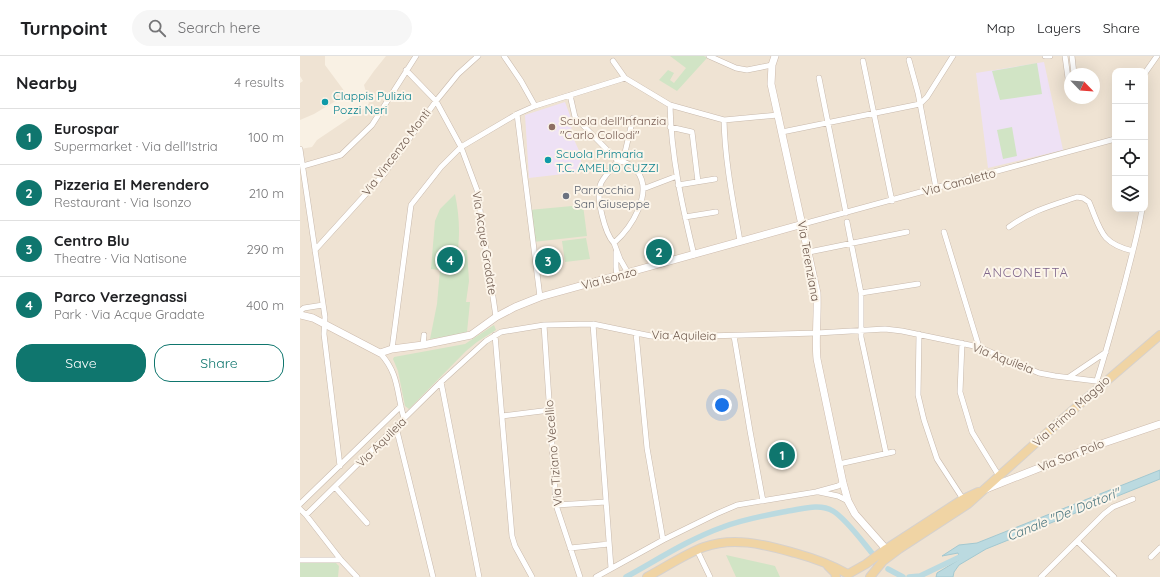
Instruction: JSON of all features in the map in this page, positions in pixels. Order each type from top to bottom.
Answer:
[{"type":"main road","name":"Via Primo Maggio","points":[[869,577],[883,561],[896,551],[968,504],[1000,476],[1100,381],[1160,335]]},
{"type":"main road","points":[[826,564],[837,577],[848,573],[866,564],[886,549],[963,499],[984,490]]},
{"type":"main road","points":[[652,576],[698,550],[713,544],[744,542],[762,544],[826,564],[858,577]]},
{"type":"main road","points":[[826,564],[848,567],[866,564]]},
{"type":"street","points":[[303,166],[341,155],[372,125],[416,56]]},
{"type":"street","name":"Via Vincenzo Monti","points":[[315,250],[384,174],[436,101],[458,74],[478,56]]},
{"type":"street","points":[[504,56],[521,81],[535,106]]},
{"type":"street","points":[[709,56],[736,68],[747,70],[773,59]]},
{"type":"street","points":[[782,132],[920,104],[927,96],[953,56]]},
{"type":"street","points":[[1045,56],[1050,56]]},
{"type":"street","points":[[1064,56],[1066,68]]},
{"type":"street","points":[[1072,56],[1073,68]]},
{"type":"street","points":[[1148,69],[1157,56]]},
{"type":"street","name":"Via Terenziana","points":[[773,59],[771,84],[817,293],[817,359],[843,483],[848,501],[855,514],[886,549]]},
{"type":"street","points":[[909,60],[920,104],[936,188]]},
{"type":"street","points":[[613,61],[625,78],[670,106],[724,120],[778,115]]},
{"type":"street","points":[[863,61],[892,201]]},
{"type":"street","name":"Via Acque Gradate","points":[[406,70],[436,101],[461,147],[477,190],[496,318]]},
{"type":"street","points":[[392,349],[411,204],[440,167],[461,147],[517,114],[535,106],[625,78]]},
{"type":"street","points":[[819,78],[846,213]]},
{"type":"street","points":[[570,95],[575,117],[620,160],[634,168],[641,176],[643,188],[639,208],[624,235],[614,243]]},
{"type":"street","points":[[670,106],[670,127],[676,176],[694,254]]},
{"type":"street","points":[[517,114],[540,297]]},
{"type":"street","points":[[628,273],[614,243],[610,239],[602,211],[599,192],[601,183],[620,160],[634,118]]},
{"type":"street","points":[[724,120],[728,179],[740,241]]},
{"type":"street","points":[[670,127],[692,132],[698,182]]},
{"type":"street","name":"Via Canaletto","points":[[803,224],[892,201],[1112,140]]},
{"type":"street","points":[[300,149],[325,317],[324,334],[340,466]]},
{"type":"street","points":[[643,188],[676,176]]},
{"type":"street","points":[[678,185],[715,179]]},
{"type":"street","points":[[1009,227],[1038,209],[1077,198],[1083,198],[1089,202],[1106,239],[1114,245],[1133,251]]},
{"type":"street","points":[[685,217],[716,212]]},
{"type":"street","points":[[1100,381],[1142,212]]},
{"type":"street","points":[[848,222],[861,293],[860,330],[886,454]]},
{"type":"street","name":"Via Isonzo","points":[[380,353],[392,349],[423,345],[471,335],[515,307],[540,297],[803,224]]},
{"type":"street","points":[[809,252],[907,232]]},
{"type":"street","points":[[944,232],[978,347]]},
{"type":"street","points":[[617,251],[617,276]]},
{"type":"street","points":[[861,293],[918,284]]},
{"type":"street","points":[[300,311],[304,308],[323,305]]},
{"type":"street","points":[[300,315],[313,318],[380,353],[389,362],[394,373],[400,406],[404,418]]},
{"type":"street","points":[[593,324],[611,568]]},
{"type":"street","name":"Via Aquileia","points":[[306,515],[440,382],[486,340],[501,332],[544,325],[593,324],[636,333],[666,337],[817,334],[885,328],[978,347],[1039,372],[1055,376],[1100,381]]},
{"type":"street","name":"Via Tiziano Vecellio","points":[[544,325],[556,505],[580,577]]},
{"type":"street","points":[[636,333],[647,448],[663,540]]},
{"type":"street","points":[[919,334],[918,395],[924,420],[937,459],[963,499]]},
{"type":"street","points":[[423,345],[424,335]]},
{"type":"street","points":[[495,335],[513,541],[532,577]]},
{"type":"street","points":[[734,336],[763,501]]},
{"type":"street","points":[[962,343],[960,392],[972,432],[1000,476]]},
{"type":"street","points":[[1069,377],[1106,352]]},
{"type":"street","points":[[440,382],[479,577]]},
{"type":"street","name":"Via Aquileia","points":[[300,504],[400,406]]},
{"type":"street","points":[[502,416],[550,410]]},
{"type":"street","name":"Via San Polo","points":[[984,490],[1092,447],[1160,424]]},
{"type":"street","points":[[396,427],[433,577]]},
{"type":"street","points":[[839,464],[893,452]]},
{"type":"street","points":[[596,577],[663,540],[737,505],[816,492],[838,486],[843,483]]},
{"type":"street","points":[[335,487],[367,523]]},
{"type":"street","points":[[816,492],[826,492],[848,501]]},
{"type":"street","points":[[1041,577],[1113,507],[1133,499]]},
{"type":"street","points":[[556,505],[606,502]]},
{"type":"street","points":[[300,509],[356,577]]},
{"type":"street","points":[[1077,541],[1114,577]]},
{"type":"street","points":[[570,548],[609,544]]},
{"type":"street","points":[[1151,557],[1160,548]]},
{"type":"street","points":[[869,577],[875,565],[885,555],[886,549]]},
{"type":"street","points":[[698,550],[710,577]]},
{"type":"street","points":[[300,560],[341,560]]},
{"type":"street","points":[[826,564],[832,577]]},
{"type":"shaded area","points":[[300,56],[325,56],[325,65],[345,92],[344,96],[314,114],[300,120],[300,83],[303,81],[300,76]]},
{"type":"shaded area","points":[[386,56],[1160,56],[1160,577],[300,577],[300,149],[312,147],[317,140],[366,107],[369,103],[364,85]]},
{"type":"shaded area","points":[[1044,62],[1063,150],[988,168],[976,73]]},
{"type":"shaded area","points":[[565,102],[572,121],[571,133],[581,155],[581,172],[529,178],[525,115]]},
{"type":"green space","points":[[670,56],[704,56],[707,58],[677,91],[659,80],[668,70],[674,73],[670,80],[674,83],[686,68]]},
{"type":"green space","points":[[1037,63],[1042,94],[1000,100],[992,71]]},
{"type":"green space","points":[[1012,127],[1017,156],[1003,159],[997,130]]},
{"type":"green space","points":[[455,194],[459,222],[458,250],[467,250],[469,281],[466,302],[470,302],[467,332],[430,339],[437,304],[440,270],[431,269],[435,221],[440,209]]},
{"type":"green space","points":[[583,205],[587,236],[533,242],[529,210]]},
{"type":"green space","points":[[586,238],[590,259],[565,262],[562,241]]},
{"type":"green space","points":[[494,325],[496,330],[466,351],[409,409],[405,406],[398,371],[393,359],[394,357],[465,344]]},
{"type":"green space","points":[[726,555],[775,566],[780,577],[736,577]]},
{"type":"green space","points":[[300,563],[336,563],[339,566],[338,577],[300,577]]},
{"type":"water","points":[[1160,470],[1160,479],[986,549],[959,565],[954,572],[953,577],[936,577],[937,573],[960,559],[958,553],[942,556],[959,545],[977,543]]},
{"type":"waterway","name":"Canale \"De' Dottori\"","points":[[626,577],[686,544],[723,527],[756,518],[811,507],[822,507],[833,511],[854,530],[872,553]]},
{"type":"waterway","name":"Canale \"De' Dottori\"","points":[[909,577],[920,576],[966,554]]},
{"type":"waterway","name":"Canale \"De' Dottori\"","points":[[888,569],[903,577]]},
{"type":"place","name":"Clappis Pulizia Pozzi Neri","points":[[325,102]]},
{"type":"place","name":"Scuola dell'Infanzia \"Carlo Collodi\"","points":[[552,127]]},
{"type":"place","name":"Scuola Primaria T.C. AMELIO CUZZI","points":[[548,160]]},
{"type":"place","name":"Parrocchia San Giuseppe","points":[[566,196]]},
{"type":"place","name":"Pizzeria El Merendero","points":[[659,252]]},
{"type":"place","name":"Parco Verzegnassi","points":[[450,260]]},
{"type":"place","name":"Centro Blu","points":[[548,261]]},
{"type":"place","name":"Eurospar","points":[[782,455]]},
{"type":"district","name":"ANCONETTA","points":[[1026,272]]}]
